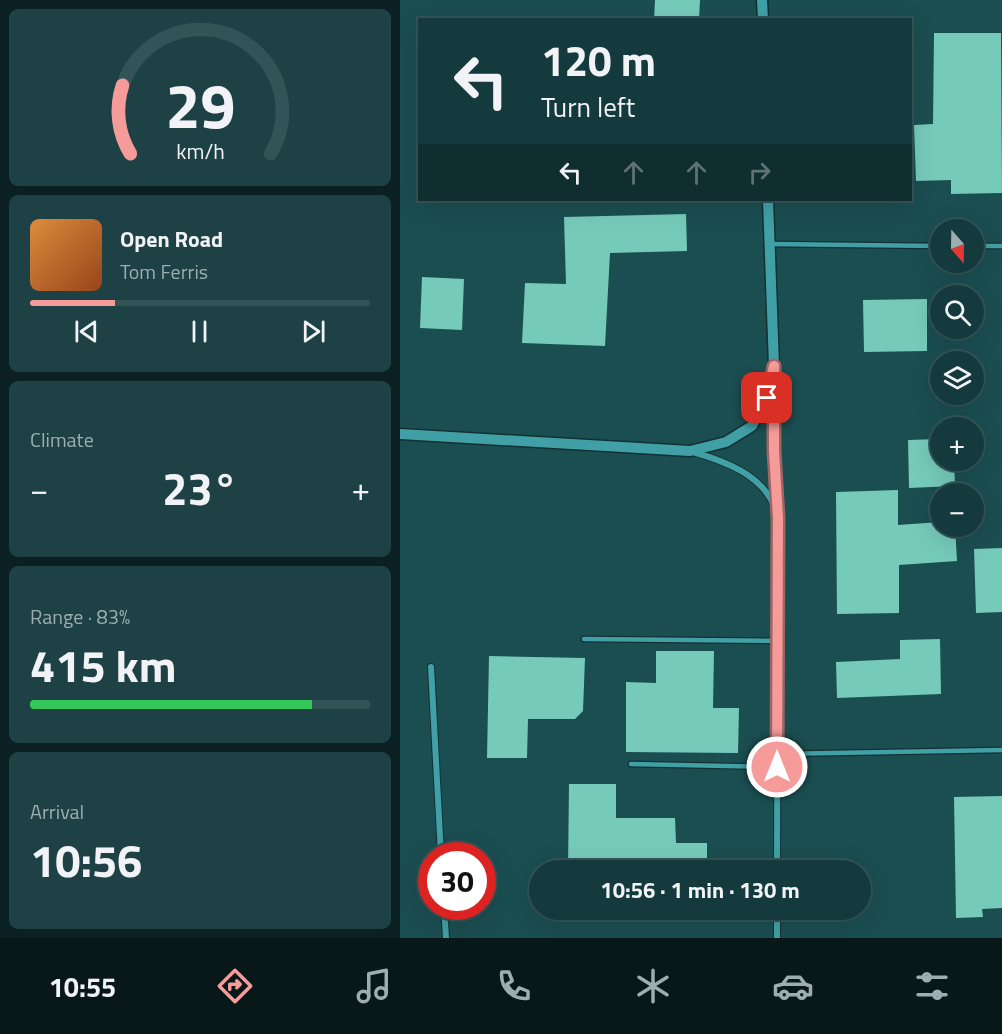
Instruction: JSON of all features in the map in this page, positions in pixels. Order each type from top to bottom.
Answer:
[{"type":"street","points":[[762,0],[763,18]]},
{"type":"street","points":[[769,201],[774,451],[778,518],[777,860]]},
{"type":"street","points":[[690,451],[726,442],[752,426],[767,398],[774,366]]},
{"type":"street","points":[[400,434],[690,451],[726,462],[757,482],[772,501],[778,518]]},
{"type":"street","points":[[431,667],[440,842]]},
{"type":"street","points":[[445,920],[446,938]]},
{"type":"street","points":[[777,920],[777,938]]},
{"type":"lane","points":[[770,244],[930,246]]},
{"type":"lane","points":[[984,246],[1002,246]]},
{"type":"lane","points":[[584,639],[778,641]]},
{"type":"lane","points":[[777,754],[1002,750]]},
{"type":"lane","points":[[631,764],[777,767]]},
{"type":"building","points":[[655,0],[700,0],[699,18],[654,18]]},
{"type":"building","points":[[934,33],[1001,33],[1002,193],[951,194],[951,180],[916,181],[914,125],[933,124]]},
{"type":"building","points":[[686,214],[687,251],[610,253],[605,346],[522,343],[525,283],[566,284],[564,217]]},
{"type":"building","points":[[422,277],[464,279],[462,330],[420,328]]},
{"type":"building","points":[[927,299],[927,351],[864,352],[863,300]]},
{"type":"building","points":[[930,439],[930,471],[954,471],[955,483],[930,483],[930,487],[909,488],[908,440]]},
{"type":"building","points":[[898,490],[898,525],[930,523],[930,537],[956,537],[957,561],[899,565],[899,613],[837,614],[836,492]]},
{"type":"building","points":[[1002,548],[1002,612],[976,613],[974,549]]},
{"type":"building","points":[[940,639],[941,694],[837,698],[836,662],[900,659],[900,640]]},
{"type":"building","points":[[656,651],[714,651],[713,708],[739,708],[738,753],[626,752],[626,682],[656,683]]},
{"type":"building","points":[[489,656],[585,658],[583,711],[575,719],[528,719],[527,758],[487,758]]},
{"type":"building","points":[[569,784],[616,784],[616,818],[675,818],[676,843],[707,843],[707,860],[568,860]]},
{"type":"building","points":[[1002,796],[1002,908],[982,909],[983,917],[956,918],[954,797]]},
{"type":"route","points":[[767,398],[774,366],[774,451],[778,518],[777,767]]}]
